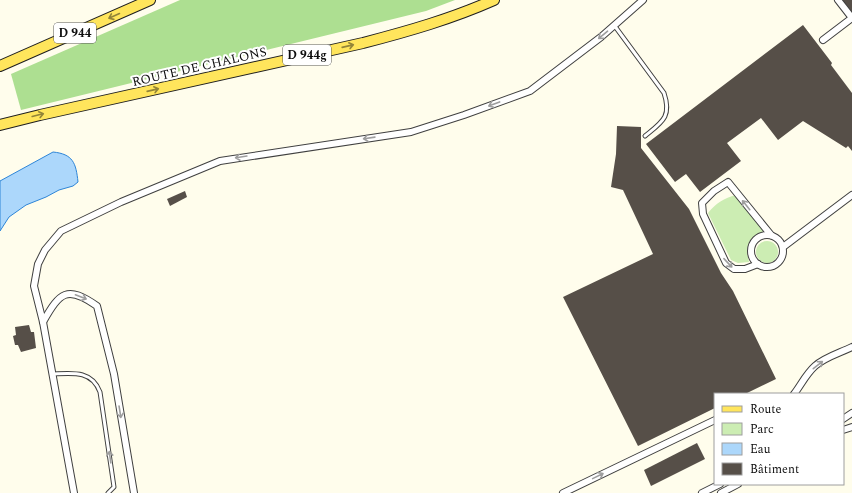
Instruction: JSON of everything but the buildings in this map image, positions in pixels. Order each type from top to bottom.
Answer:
[{"type":"main road","name":"D 944","points":[[0,66],[150,0]]},
{"type":"main road","name":"ROUTE DE CHALONS","points":[[0,125],[370,41],[427,26],[494,0]]},
{"type":"street","points":[[74,493],[43,322],[34,286],[38,264],[45,250],[60,231],[121,202],[220,161],[411,132],[530,91],[601,37],[643,0]]},
{"type":"street","points":[[823,40],[852,18],[838,0]]},
{"type":"street","points":[[758,264],[734,270],[726,263],[702,214],[702,203],[714,191],[728,182],[771,235],[778,239],[783,247],[782,257],[775,265],[764,267],[758,264],[752,255],[752,244],[760,237],[771,235]]},
{"type":"street","points":[[783,247],[852,195]]},
{"type":"street","points":[[43,322],[58,298],[69,293],[83,296],[98,306],[114,374],[134,493]]},
{"type":"street","points":[[795,393],[804,379],[816,366],[852,347]]},
{"type":"street","points":[[563,493],[714,420]]},
{"type":"street","points":[[702,493],[718,485]]},
{"type":"street","points":[[721,493],[736,485]]},
{"type":"lane","points":[[614,25],[664,93],[668,103],[665,118],[645,136]]},
{"type":"lane","points":[[53,374],[72,373],[91,378],[97,384],[100,392],[114,487],[108,493]]},
{"type":"green space","points":[[180,0],[455,0],[426,11],[21,110],[11,74]]},
{"type":"green space","points":[[736,195],[764,231],[754,236],[749,243],[747,251],[749,262],[738,263],[731,260],[708,213],[720,201]]},
{"type":"green space","points":[[763,241],[771,241],[778,248],[778,256],[771,263],[763,263],[756,256],[756,248]]},
{"type":"water","points":[[53,152],[69,157],[76,170],[78,182],[73,186],[59,190],[26,205],[9,217],[0,231],[0,181]]}]
